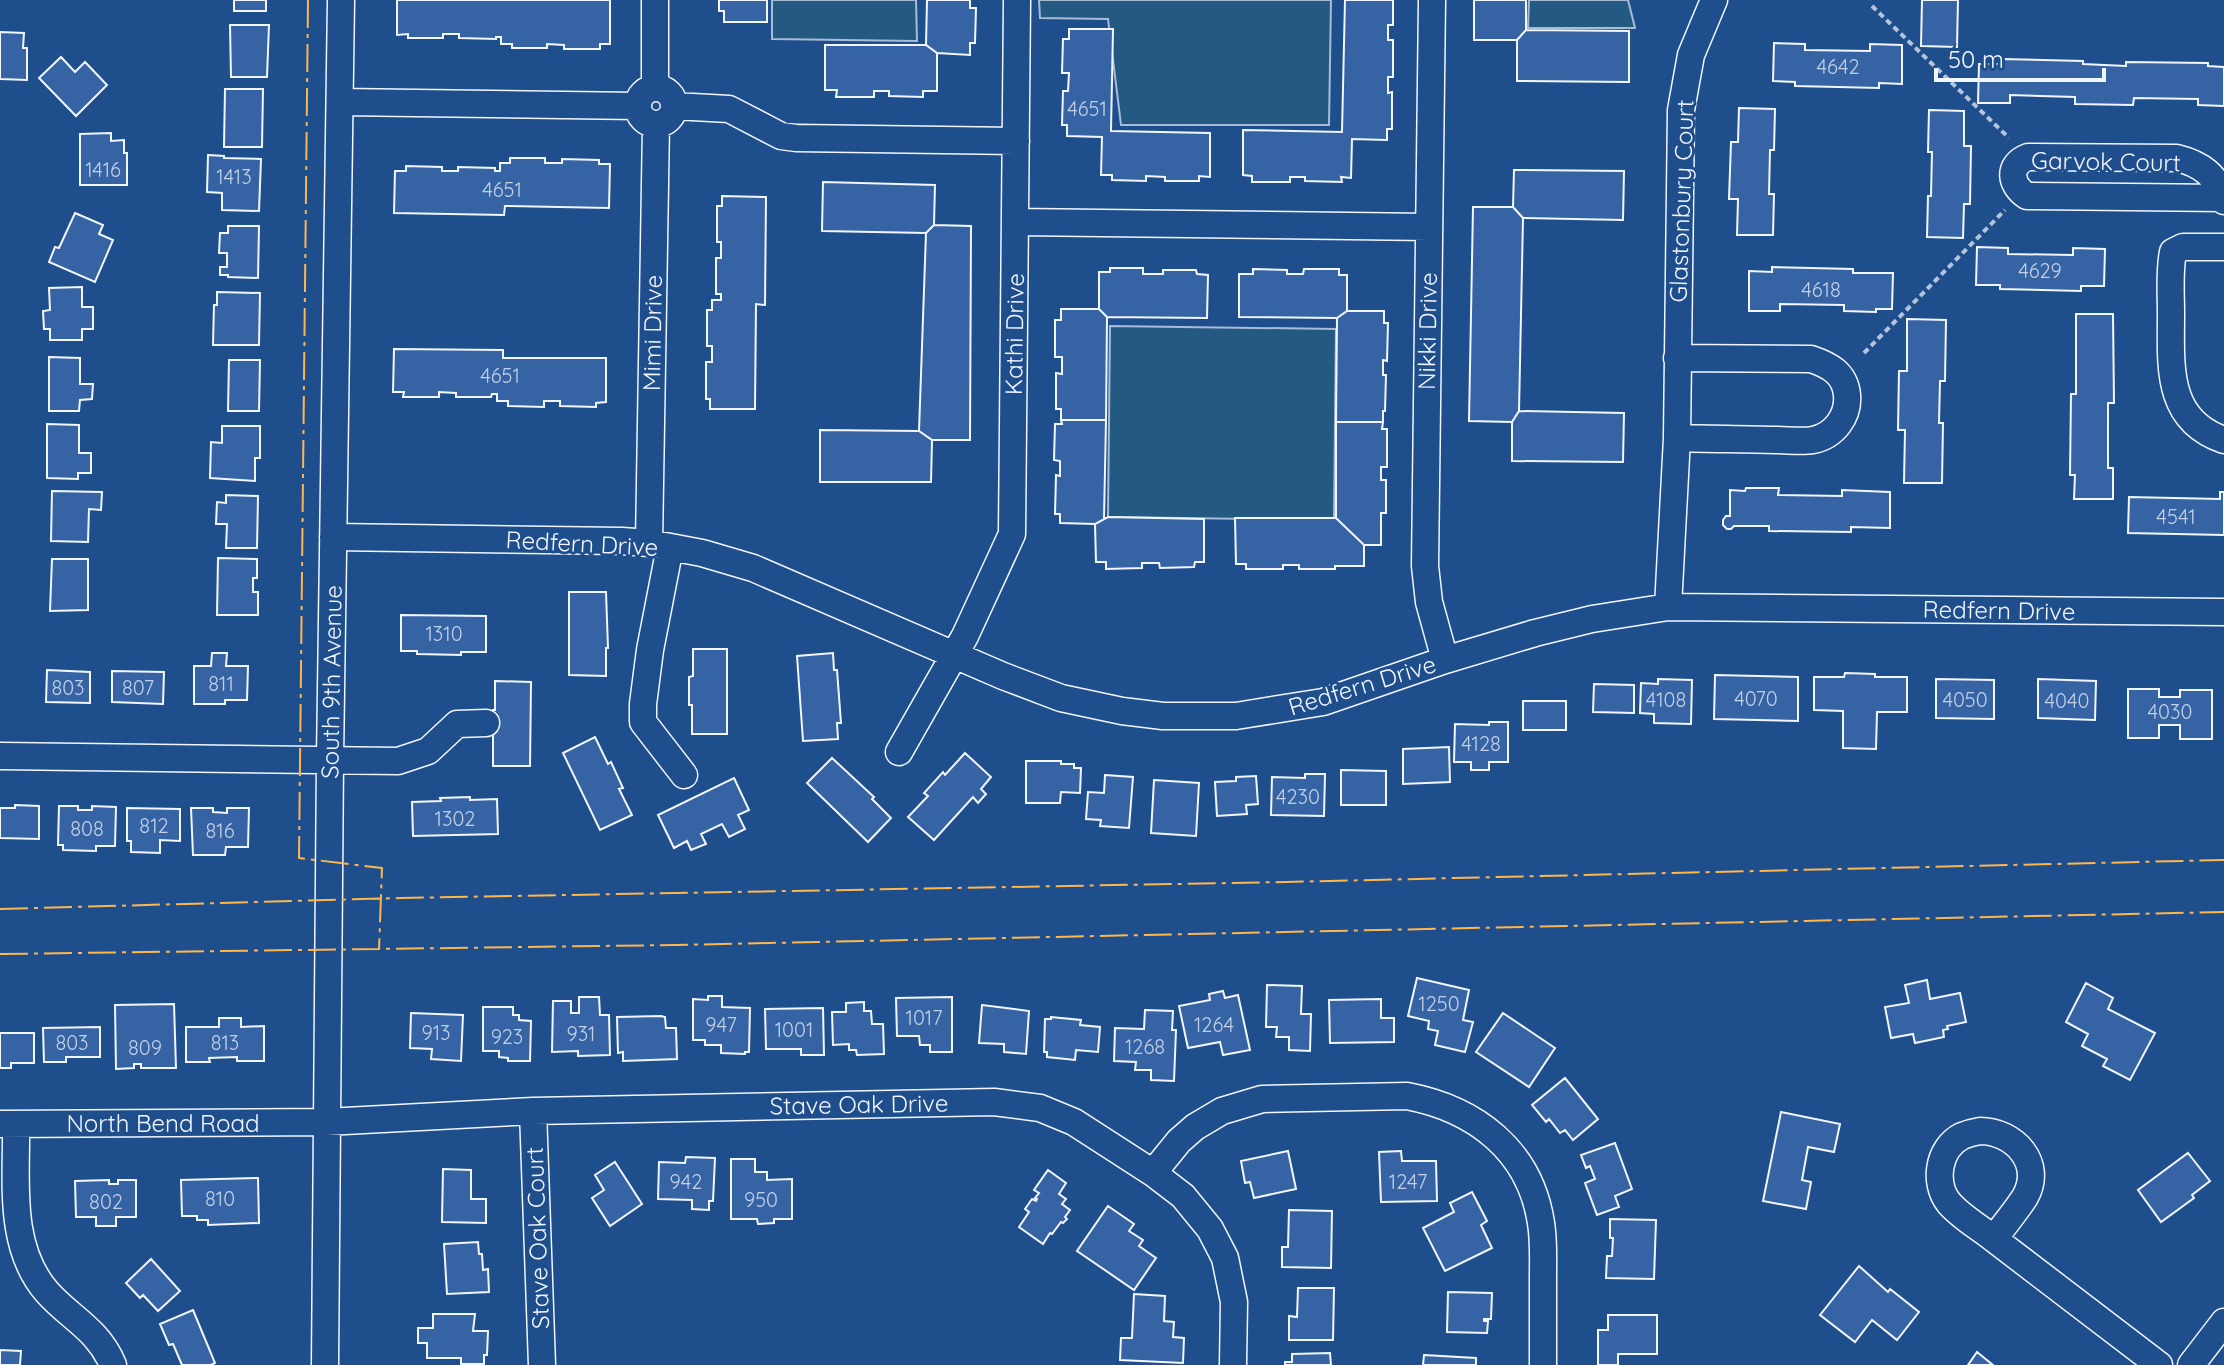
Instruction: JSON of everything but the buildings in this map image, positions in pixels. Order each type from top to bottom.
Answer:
[{"type":"street","name":"South 9th Avenue","points":[[325,1365],[341,0]]},
{"type":"street","name":"Mimi Drive","points":[[655,0],[659,545],[643,722],[684,775]]},
{"type":"street","name":"Kathi Drive","points":[[899,752],[972,621],[1012,534],[1017,0]]},
{"type":"street","name":"Nikki Drive","points":[[1432,0],[1425,578],[1445,660]]},
{"type":"street","name":"Glastonbury Court","points":[[1668,607],[1677,438],[1682,100],[1691,55],[1714,0]]},
{"type":"street","points":[[340,102],[729,109],[781,136],[796,138],[1016,141]]},
{"type":"street","name":"Garvok Court","points":[[2028,157],[2177,158],[2205,169],[2217,182],[2224,199],[2027,196],[2019,190],[2013,177],[2016,165],[2028,157]]},
{"type":"street","points":[[1015,222],[1429,227]]},
{"type":"street","points":[[2224,247],[2183,247],[2173,252],[2171,367],[2174,389],[2184,410],[2206,432],[2224,440]]},
{"type":"street","points":[[1677,358],[1811,359],[1828,364],[1839,375],[1848,400],[1843,419],[1835,429],[1813,440],[1677,438]]},
{"type":"street","name":"Redfern Drive","points":[[333,537],[588,540],[659,545],[702,553],[753,568],[1061,698],[1091,706],[1163,716],[1215,717],[1277,711],[1323,702],[1445,660],[1558,627],[1668,607],[2224,612]]},
{"type":"street","points":[[0,756],[398,761],[428,751],[457,724],[486,723]]},
{"type":"street","points":[[1153,1173],[1195,1127],[1222,1111],[1262,1099],[1407,1096],[1466,1114],[1498,1139],[1518,1163],[1532,1191],[1541,1220],[1544,1242],[1543,1365]]},
{"type":"street","name":"Stave Oak Drive","points":[[326,1122],[533,1111],[979,1102],[1040,1108],[1074,1122],[1153,1173],[1183,1196],[1210,1229],[1225,1258],[1234,1302],[1233,1365]]},
{"type":"street","name":"Stave Oak Court","points":[[533,1111],[542,1365]]},
{"type":"street","name":"North Bend Road","points":[[8,1124],[326,1122]]},
{"type":"street","points":[[8,1124],[18,1223],[25,1254],[45,1290],[99,1339],[113,1365]]},
{"type":"street","points":[[1994,1239],[2159,1365]]},
{"type":"street","points":[[2191,1365],[2224,1322]]},
{"type":"path","points":[[1872,6],[2009,138]]},
{"type":"path","points":[[1864,353],[2005,210]]},
{"type":"shaded area","points":[[772,0],[916,0],[917,41],[772,39]]},
{"type":"shaded area","points":[[1039,0],[1331,0],[1329,125],[1121,125],[1108,19],[1040,18]]},
{"type":"shaded area","points":[[1529,0],[1628,0],[1635,28],[1528,28]]},
{"type":"shaded area","points":[[1110,326],[1336,329],[1334,520],[1108,517]]},
{"type":"power","points":[[308,0],[299,858],[382,868],[379,950]]},
{"type":"power","points":[[0,909],[2224,860]]},
{"type":"power","points":[[0,954],[675,945],[2224,912]]}]
